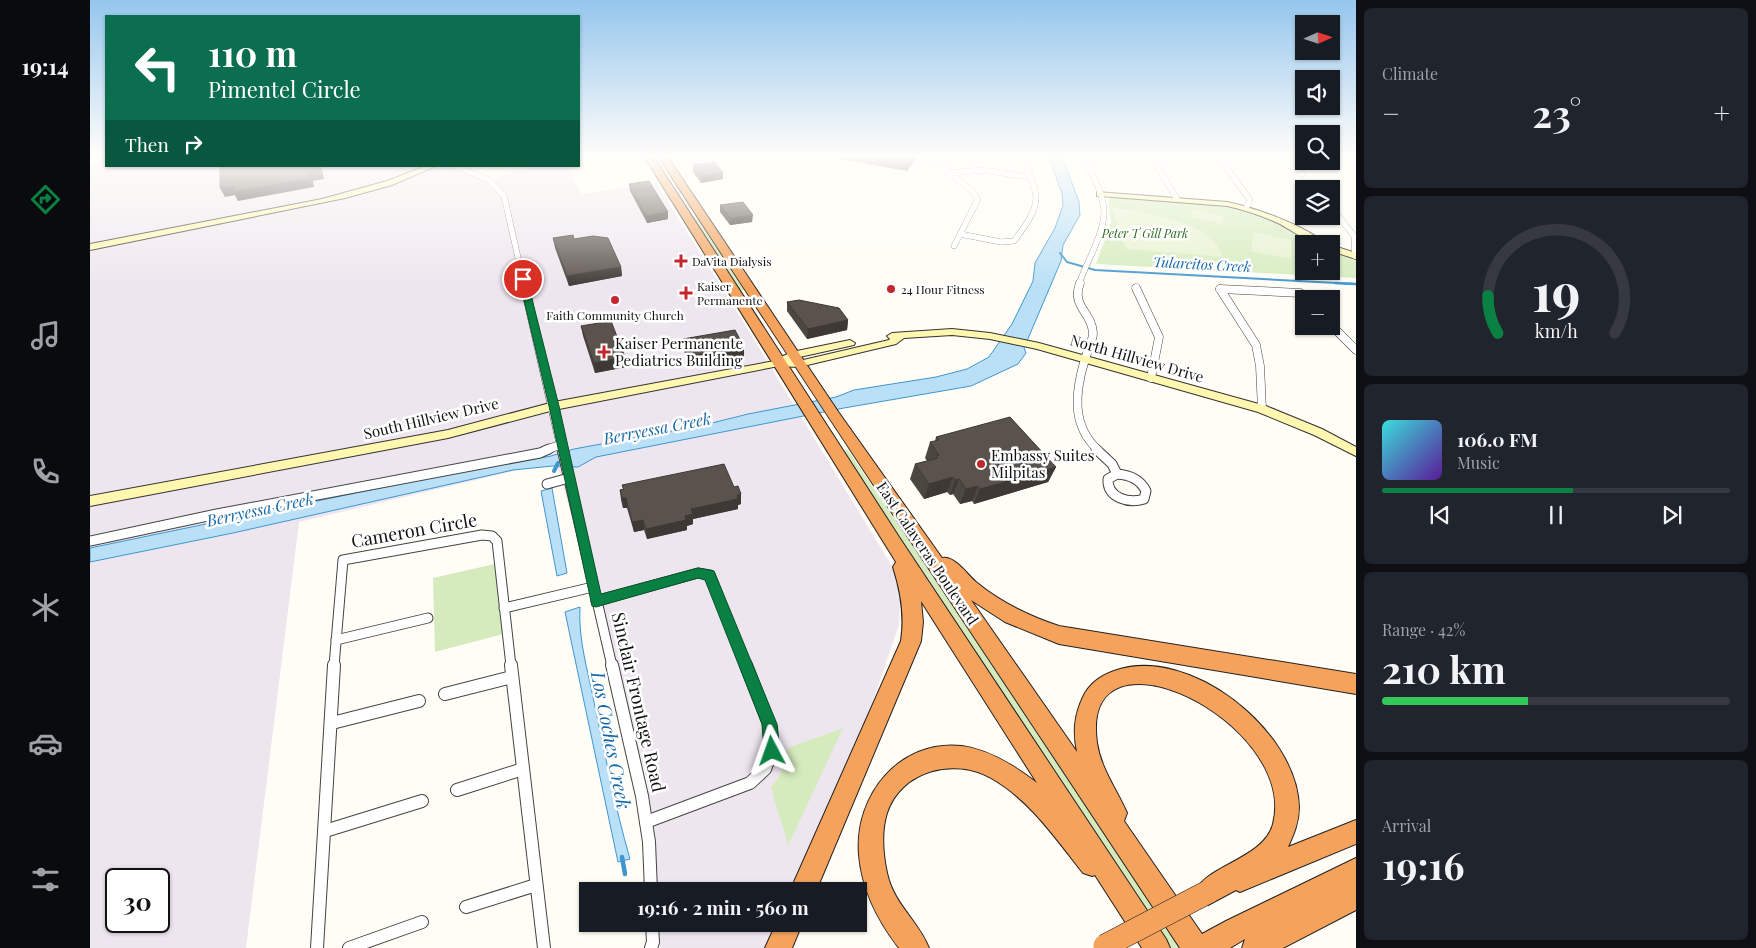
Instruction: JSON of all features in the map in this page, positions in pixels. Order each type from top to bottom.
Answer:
[{"type":"highway","name":"East Calaveras Boulevard","points":[[676,200],[803,402],[822,409],[907,520],[1196,948]]},
{"type":"highway","name":"East Calaveras Boulevard","points":[[691,200],[795,360],[893,542],[1156,948]]},
{"type":"highway","points":[[907,520],[953,573],[967,586],[1002,612],[1038,629],[1079,639],[1356,684]]},
{"type":"highway","points":[[807,882],[911,641],[914,626],[912,598],[893,542]]},
{"type":"highway","points":[[1103,947],[1208,892],[1262,857],[1280,837],[1287,813],[1282,779],[1264,746],[1222,704],[1174,680],[1146,675],[1127,677],[1110,682],[1093,696],[1088,705],[1086,717],[1086,745],[1100,785],[1163,900]]},
{"type":"highway","points":[[916,948],[888,911],[879,890],[873,867],[871,828],[875,811],[893,780],[918,763],[933,758],[949,757],[981,762],[1012,778],[1041,804],[1135,915]]},
{"type":"highway","points":[[1208,892],[1356,832]]},
{"type":"highway","points":[[1204,948],[1235,930],[1356,871]]},
{"type":"highway","points":[[1255,948],[1356,896]]},
{"type":"highway","points":[[778,948],[785,932]]},
{"type":"street","points":[[90,247],[327,200]]},
{"type":"street","name":"Sinclair Frontage Road","points":[[505,200],[554,406],[646,822],[651,882]]},
{"type":"street","points":[[954,246],[977,200]]},
{"type":"street","points":[[960,234],[1001,242],[1014,241],[1020,233],[1036,200]]},
{"type":"street","points":[[1101,200],[1104,212],[1102,225],[1084,268],[1076,295],[1077,303],[1092,327],[1093,335],[1077,392],[1077,410],[1080,424],[1087,439],[1112,463],[1117,474]]},
{"type":"street","points":[[1189,200],[1246,208],[1282,222],[1306,235]]},
{"type":"street","points":[[1246,208],[1250,200]]},
{"type":"street","points":[[1340,218],[1354,236],[1356,256],[1340,251]]},
{"type":"street","points":[[1136,288],[1159,337],[1151,378]]},
{"type":"street","points":[[1262,410],[1263,394],[1256,345],[1220,289],[1295,293]]},
{"type":"street","name":"North Hillview Drive","points":[[779,363],[892,342],[900,337],[952,332],[990,336],[1039,346],[1262,410],[1318,432],[1356,452]]},
{"type":"street","points":[[1340,334],[1356,350]]},
{"type":"street","name":"South Hillview Drive","points":[[90,501],[448,434],[554,406],[779,363]]},
{"type":"street","points":[[90,541],[226,512],[540,453],[552,446],[562,445]]},
{"type":"street","points":[[547,484],[569,476]]},
{"type":"street","name":"Cameron Circle","points":[[317,948],[336,640],[343,560],[482,535],[492,536],[497,541],[544,948]]},
{"type":"street","points":[[596,602],[698,573],[710,575],[771,729],[772,751],[766,769],[750,783],[646,822]]},
{"type":"street","points":[[504,608],[593,587]]},
{"type":"street","points":[[336,640],[428,618]]},
{"type":"street","points":[[444,694],[512,677]]},
{"type":"street","points":[[332,723],[419,702]]},
{"type":"street","points":[[457,790],[523,769]]},
{"type":"street","points":[[325,831],[422,801]]},
{"type":"street","points":[[466,908],[536,885]]},
{"type":"street","points":[[349,948],[422,922]]},
{"type":"street","points":[[651,948],[652,932]]},
{"type":"shaded area","points":[[90,200],[667,200],[901,581],[899,625],[830,825],[800,882],[656,882],[647,780],[556,461],[299,522],[246,948],[90,948]]},
{"type":"shaded area","points":[[659,932],[774,932],[766,948],[660,948]]},
{"type":"green space","name":"Peter T Gill Park","points":[[1108,200],[1161,200],[1228,207],[1264,217],[1300,235],[1295,235],[1295,275],[1096,264],[1111,222]]},
{"type":"green space","points":[[1111,207],[1167,218],[1182,223],[1207,235],[1216,244],[1224,257],[1126,249]]},
{"type":"green space","points":[[1193,210],[1223,216],[1222,224],[1191,217]]},
{"type":"green space","points":[[694,219],[698,219],[744,290],[739,291]]},
{"type":"green space","points":[[1254,232],[1291,240],[1291,259],[1251,251]]},
{"type":"green space","name":"Peter T Gill Park","points":[[1340,254],[1356,259],[1356,278],[1340,277]]},
{"type":"green space","points":[[848,450],[1181,948],[1171,948],[843,451]]},
{"type":"green space","points":[[499,563],[507,633],[435,652],[433,578]]},
{"type":"green space","points":[[843,728],[788,846],[771,787],[780,774],[788,748]]},
{"type":"water","points":[[1063,200],[1078,200],[1080,215],[1063,245],[1061,261],[1024,348],[1026,353],[1018,364],[971,386],[844,408],[596,457],[578,467],[553,466],[513,470],[233,533],[90,562],[90,548],[428,478],[551,456],[574,449],[704,425],[748,414],[836,397],[854,390],[936,377],[967,369],[989,357],[1012,324],[1033,281],[1035,263],[1055,228],[1063,205]]},
{"type":"water","points":[[552,488],[567,573],[557,576],[541,491]]},
{"type":"water","points":[[580,607],[580,631],[584,655],[615,800],[630,859],[618,862],[565,612]]},
{"type":"building","points":[[638,200],[661,200],[668,212],[646,216]]},
{"type":"building","points":[[743,202],[753,215],[730,218],[720,205]]},
{"type":"building","points":[[573,235],[574,239],[593,236],[608,238],[621,267],[567,276],[553,238]]},
{"type":"building","points":[[799,300],[839,308],[848,320],[808,329],[787,302]]},
{"type":"building","name":"Kaiser Permanente Pediatrics Building","points":[[611,321],[625,357],[594,363],[581,326]]},
{"type":"building","points":[[735,330],[744,347],[691,356],[683,339]]},
{"type":"building","name":"Embassy Suites Milpitas","points":[[1010,417],[1056,467],[980,489],[978,486],[966,489],[959,479],[955,480],[953,477],[929,484],[915,464],[938,458],[936,456],[939,455],[930,442],[939,440],[936,437]]},
{"type":"building","points":[[724,464],[734,487],[738,486],[741,494],[737,495],[738,499],[691,509],[693,514],[685,516],[686,520],[646,529],[643,520],[632,522],[626,498],[622,498],[620,490],[624,489],[622,485]]},
{"type":"waterway","name":"Tularcitos Creek","points":[[1060,253],[1067,262],[1095,270],[1356,284],[1335,283]]},
{"type":"waterway","name":"Los Coches Creek","points":[[554,471],[558,463]]},
{"type":"waterway","name":"Los Coches Creek","points":[[622,857],[625,874]]},
{"type":"place","name":"DaVita Dialysis","points":[[681,261]]},
{"type":"place","name":"24 Hour Fitness","points":[[891,289]]},
{"type":"place","name":"Kaiser Permanente","points":[[686,293]]},
{"type":"place","name":"Faith Community Church","points":[[615,300]]},
{"type":"place","name":"Kaiser Permanente Pediatrics Building","points":[[604,352]]},
{"type":"place","name":"Embassy Suites Milpitas","points":[[981,464]]},
{"type":"route","points":[[523,279],[554,406],[596,602],[698,573],[710,575],[770,724],[772,751]]},
{"type":"water label","name":"Berryessa Creek","points":[[657,428]]},
{"type":"water label","name":"Berryessa Creek","points":[[260,509]]}]
